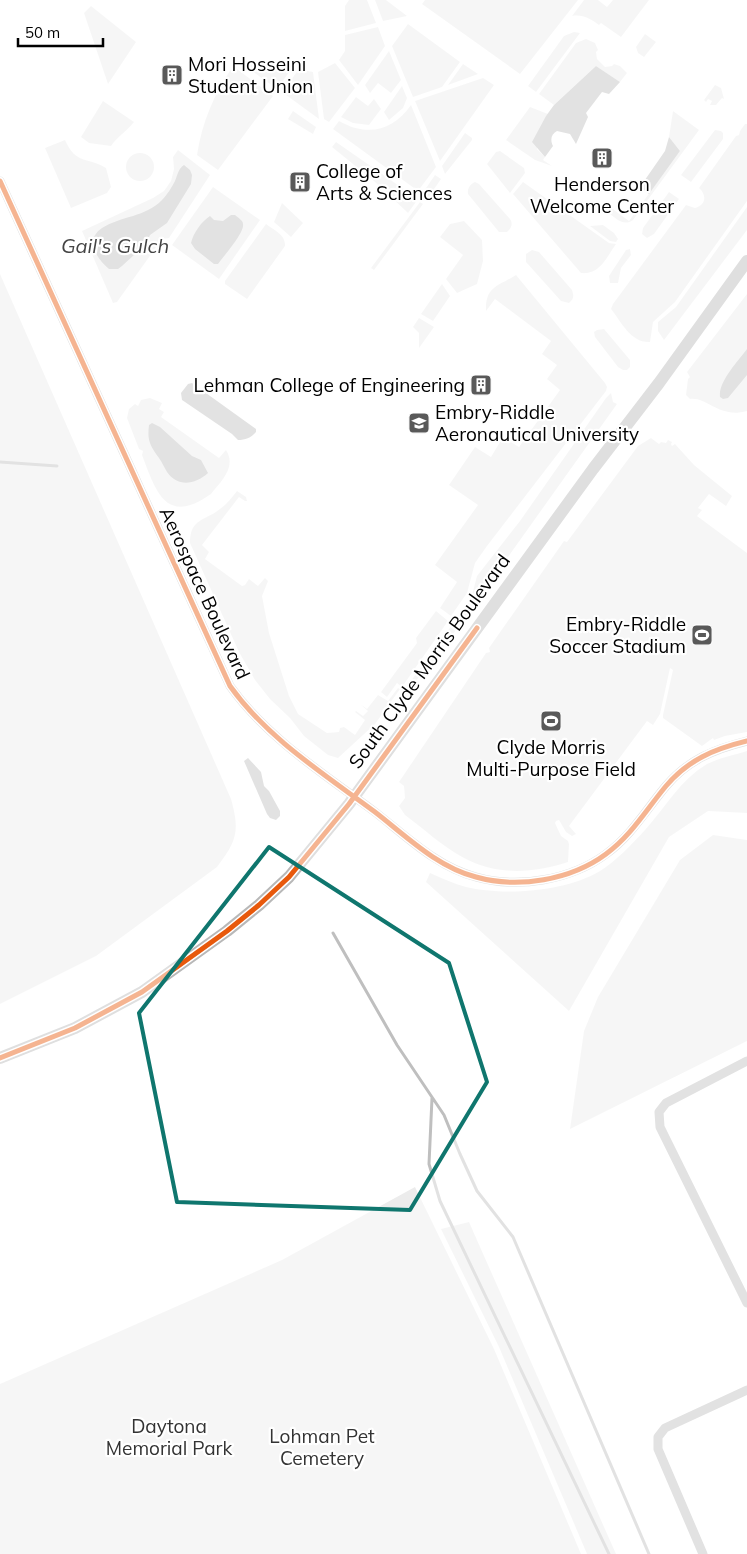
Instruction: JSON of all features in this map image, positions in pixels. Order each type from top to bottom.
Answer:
[{"type":"main road","name":"South Clyde Morris Boulevard","points":[[0,1058],[75,1028],[142,992],[228,931],[289,877],[354,797],[747,261]]},
{"type":"street","name":"Aerospace Boulevard","points":[[0,181],[230,686],[263,725],[317,770],[431,855],[454,869],[474,877],[498,882],[540,880],[569,873],[595,862],[607,854],[627,836],[666,786],[680,772],[700,757],[715,750],[747,741]]},
{"type":"street","points":[[747,1061],[666,1103],[659,1112],[660,1127],[747,1303]]},
{"type":"street","points":[[703,1554],[658,1448],[658,1437],[665,1428],[747,1390]]},
{"type":"highlighted area","points":[[269,847],[449,963],[487,1082],[410,1210],[177,1202],[139,1013]]},
{"type":"green space","points":[[349,0],[367,0],[376,23],[345,31],[345,6]]},
{"type":"green space","points":[[375,0],[386,0],[407,16],[383,21]]},
{"type":"green space","points":[[425,0],[578,0],[520,74],[422,4]]},
{"type":"green space","points":[[584,0],[598,0],[607,7],[613,0],[649,0],[621,37],[601,23],[599,25],[584,17],[572,16]]},
{"type":"green space","points":[[91,6],[136,42],[108,84],[84,13]]},
{"type":"green space","points":[[408,24],[460,62],[442,87],[413,97],[392,46]]},
{"type":"green space","points":[[378,27],[385,46],[358,85],[339,60],[345,51],[345,35]]},
{"type":"green space","points":[[574,32],[580,33],[536,92],[528,86],[564,36]]},
{"type":"green space","points":[[645,34],[656,42],[644,57],[638,53],[636,47]]},
{"type":"green space","points":[[586,39],[595,43],[598,50],[596,52],[597,59],[605,67],[614,64],[620,66],[627,73],[620,82],[596,66],[554,105],[539,94],[576,43]]},
{"type":"green space","points":[[389,51],[401,80],[391,93],[378,83],[370,93],[365,85]]},
{"type":"green space","points":[[238,61],[275,66],[295,64],[277,89]]},
{"type":"green space","points":[[335,63],[355,88],[329,122],[324,119],[318,72]]},
{"type":"green space","points":[[463,64],[478,74],[448,85]]},
{"type":"green space","points":[[233,66],[273,96],[218,170],[197,155],[202,131],[210,109],[220,87]]},
{"type":"green space","points":[[299,69],[313,72],[319,119],[282,92]]},
{"type":"green space","points":[[483,78],[494,85],[440,161],[415,101]]},
{"type":"green space","points":[[715,85],[721,88],[724,99],[722,98],[716,105],[710,105],[712,101],[708,99],[706,102],[704,100]]},
{"type":"green space","points":[[402,86],[407,98],[403,108],[389,120],[384,112]]},
{"type":"green space","points":[[356,97],[368,106],[374,99],[381,109],[369,125],[353,123],[341,117]]},
{"type":"green space","points":[[103,101],[134,122],[111,146],[89,143],[81,137]]},
{"type":"green space","points":[[411,105],[436,167],[418,191],[333,129],[339,121],[360,129],[379,129],[396,121]]},
{"type":"green space","points":[[530,107],[548,114],[537,149],[545,157],[543,160],[552,166],[535,160],[506,140]]},
{"type":"green space","points":[[293,111],[316,127],[313,134],[288,119]]},
{"type":"green space","points":[[673,111],[699,130],[633,220],[626,223],[620,221],[607,212],[610,207],[629,221],[680,151],[669,137]]},
{"type":"green space","points":[[745,124],[747,124],[747,201],[675,302],[653,322],[650,342],[637,339],[632,336],[611,309],[613,304],[686,205],[695,208],[701,205],[704,197],[699,188],[736,136],[739,135]]},
{"type":"green space","points":[[715,130],[723,133],[723,139],[691,182],[681,175]]},
{"type":"green space","points":[[465,133],[472,140],[445,174],[442,166]]},
{"type":"green space","points":[[65,140],[69,148],[78,157],[106,168],[111,187],[107,193],[71,208],[45,148]]},
{"type":"green space","points":[[336,142],[418,199],[408,213],[374,181],[332,147]]},
{"type":"green space","points":[[178,150],[210,175],[169,238],[162,239],[117,302],[113,303],[82,231],[164,191],[171,181],[174,169],[173,157]]},
{"type":"green space","points":[[500,151],[524,168],[525,173],[510,193],[487,164],[496,152]]},
{"type":"green space","points":[[140,153],[150,157],[154,167],[150,177],[140,181],[130,177],[126,167],[130,157]]},
{"type":"green space","points":[[435,175],[441,179],[428,198],[422,194]]},
{"type":"green space","points":[[475,182],[479,184],[512,222],[512,226],[507,232],[499,232],[468,194],[469,187]]},
{"type":"green space","points":[[523,182],[609,243],[616,244],[606,260],[598,268],[588,273],[581,273],[513,194]]},
{"type":"green space","points":[[213,187],[260,220],[219,279],[172,245]]},
{"type":"green space","points":[[669,192],[679,199],[654,234],[647,238],[642,234],[643,228]]},
{"type":"green space","points":[[420,202],[423,204],[374,270],[371,268]]},
{"type":"green space","points":[[282,203],[303,223],[291,237],[274,222]]},
{"type":"green space","points":[[747,207],[747,230],[664,340],[658,331],[658,322],[676,307]]},
{"type":"green space","points":[[464,221],[482,240],[483,261],[477,284],[457,293],[446,279],[463,255],[440,237],[450,224]]},
{"type":"green space","points":[[266,224],[282,236],[285,246],[247,299],[225,284],[225,281]]},
{"type":"green space","points":[[603,225],[614,233],[618,239],[616,242],[610,241],[590,226]]},
{"type":"green space","points":[[630,249],[631,255],[621,268],[618,283],[610,283],[609,276],[626,250]]},
{"type":"green space","points":[[532,250],[539,252],[572,290],[573,297],[569,303],[561,301],[526,262],[526,254]]},
{"type":"green space","points":[[0,274],[231,799],[236,828],[233,842],[217,867],[96,956],[0,1004]]},
{"type":"green space","points":[[516,275],[607,387],[606,391],[475,563],[467,593],[451,616],[440,608],[457,582],[435,565],[478,505],[449,485],[475,447],[491,457],[503,437],[519,447],[560,390],[547,379],[557,365],[542,354],[551,341],[495,299],[486,311],[488,296],[494,288]]},
{"type":"green space","points":[[442,284],[450,296],[433,321],[421,314]]},
{"type":"green space","points":[[747,294],[747,411],[729,412],[703,401],[690,399],[686,395],[688,379],[690,377],[687,372]]},
{"type":"green space","points":[[419,318],[434,327],[419,348],[419,333],[413,327]]},
{"type":"green space","points":[[604,329],[630,360],[630,367],[627,370],[618,367],[595,337],[594,332]]},
{"type":"green space","points":[[611,393],[613,402],[617,404],[426,672],[405,689],[471,599],[477,576],[520,521]]},
{"type":"green space","points":[[150,398],[162,403],[159,409],[164,412],[161,417],[219,458],[226,450],[229,456],[229,468],[223,479],[211,494],[196,503],[183,507],[173,505],[158,492],[152,481],[142,455],[143,451],[139,449],[127,418],[129,409],[135,404],[138,406],[141,400]]},
{"type":"green space","points":[[651,438],[659,444],[661,442],[666,443],[668,440],[672,442],[672,446],[675,444],[694,465],[732,496],[726,506],[709,494],[698,508],[702,510],[697,516],[747,553],[747,732],[714,740],[713,738],[702,746],[663,718],[673,670],[670,668],[660,714],[653,725],[647,721],[569,826],[576,834],[572,836],[566,832],[559,820],[556,821],[555,823],[561,836],[569,844],[568,862],[542,869],[516,871],[489,868],[477,864],[449,849],[405,815],[399,806],[405,798],[404,786],[399,782],[486,653],[490,652],[489,648],[564,541],[567,542],[638,446]]},
{"type":"green space","points":[[237,491],[246,497],[247,501],[239,497],[202,545],[209,552],[205,559],[242,586],[249,579],[258,586],[265,578],[268,581],[262,596],[269,633],[289,696],[298,714],[327,733],[339,732],[340,728],[344,727],[355,735],[365,720],[355,712],[363,716],[368,711],[360,704],[367,709],[378,695],[388,701],[398,688],[400,689],[375,724],[338,758],[328,755],[304,736],[255,680],[239,652],[190,543],[196,524],[223,507]]},
{"type":"green space","points":[[436,611],[448,621],[402,687],[397,683],[387,697],[381,692],[417,643],[416,638]]},
{"type":"green space","points":[[747,751],[747,813],[708,811],[669,837],[569,1011],[426,882],[430,873],[466,887],[481,890],[516,891],[552,888],[586,878],[606,867],[623,852],[645,830],[681,786],[697,771],[707,764],[722,758]]},
{"type":"green space","points":[[713,835],[747,840],[747,1041],[570,1129],[584,1031],[598,997],[680,860]]},
{"type":"green space","name":"Daytona Memorial Park","points":[[415,1187],[494,1349],[581,1554],[0,1554],[0,1384],[282,1260]]},
{"type":"green space","points":[[469,1222],[616,1554],[587,1554],[499,1347],[441,1229]]},
{"type":"water","points":[[596,66],[620,82],[609,94],[602,92],[586,113],[588,117],[576,144],[570,134],[557,131],[552,137],[553,146],[545,157],[532,142],[546,116],[554,105]]},
{"type":"water","points":[[669,137],[680,151],[649,194],[640,187],[665,151]]},
{"type":"water","name":"Gail's Gulch","points":[[184,165],[190,170],[192,175],[191,184],[167,223],[150,235],[146,244],[122,266],[118,269],[109,269],[100,260],[94,249],[94,238],[97,233],[109,224],[156,206],[168,193],[179,170]]},
{"type":"water","points":[[231,215],[235,215],[241,220],[243,228],[218,264],[214,264],[195,249],[191,243],[192,239],[198,228],[210,216],[214,220],[223,221]]},
{"type":"water","points":[[747,349],[747,375],[728,398],[723,399],[720,397],[720,391],[725,378]]},
{"type":"water","points":[[192,383],[256,429],[256,432],[248,438],[238,440],[182,400],[181,393],[188,384]]},
{"type":"water","points":[[152,423],[160,427],[192,456],[201,460],[208,473],[198,480],[186,483],[171,477],[150,443],[148,435],[149,425]]},
{"type":"water","points":[[248,758],[261,772],[264,786],[269,791],[280,811],[280,816],[276,820],[270,818],[267,814],[244,761]]},
{"type":"waterway","points":[[0,462],[57,466]]},
{"type":"waterway","points":[[333,933],[397,1045],[444,1115],[477,1191],[513,1237],[649,1554]]},
{"type":"waterway","points":[[432,1098],[429,1164],[440,1201],[609,1554]]},
{"type":"cycle path","points":[[0,181],[230,686],[245,705],[279,739],[423,850],[448,866],[492,881],[526,882],[561,876],[592,863],[615,847],[631,831],[666,786],[683,769],[713,752],[747,741]]},
{"type":"cycle path","points":[[0,1058],[75,1028],[142,992],[227,931],[259,905],[289,877],[349,804],[477,628]]},
{"type":"place","name":"Mori Hosseini Student Union","points":[[172,75]]},
{"type":"place","name":"Henderson Welcome Center","points":[[602,158]]},
{"type":"place","name":"College of Arts & Sciences","points":[[300,182]]},
{"type":"place","name":"Lehman College of Engineering","points":[[481,385]]},
{"type":"place","name":"Embry-Riddle Aeronautical University","points":[[419,423]]},
{"type":"place","name":"Embry-Riddle Soccer Stadium","points":[[702,635]]},
{"type":"place","name":"Clyde Morris Multi-Purpose Field","points":[[551,721]]},
{"type":"park label","name":"Lohman Pet Cemetery","points":[[322,1447]]}]
